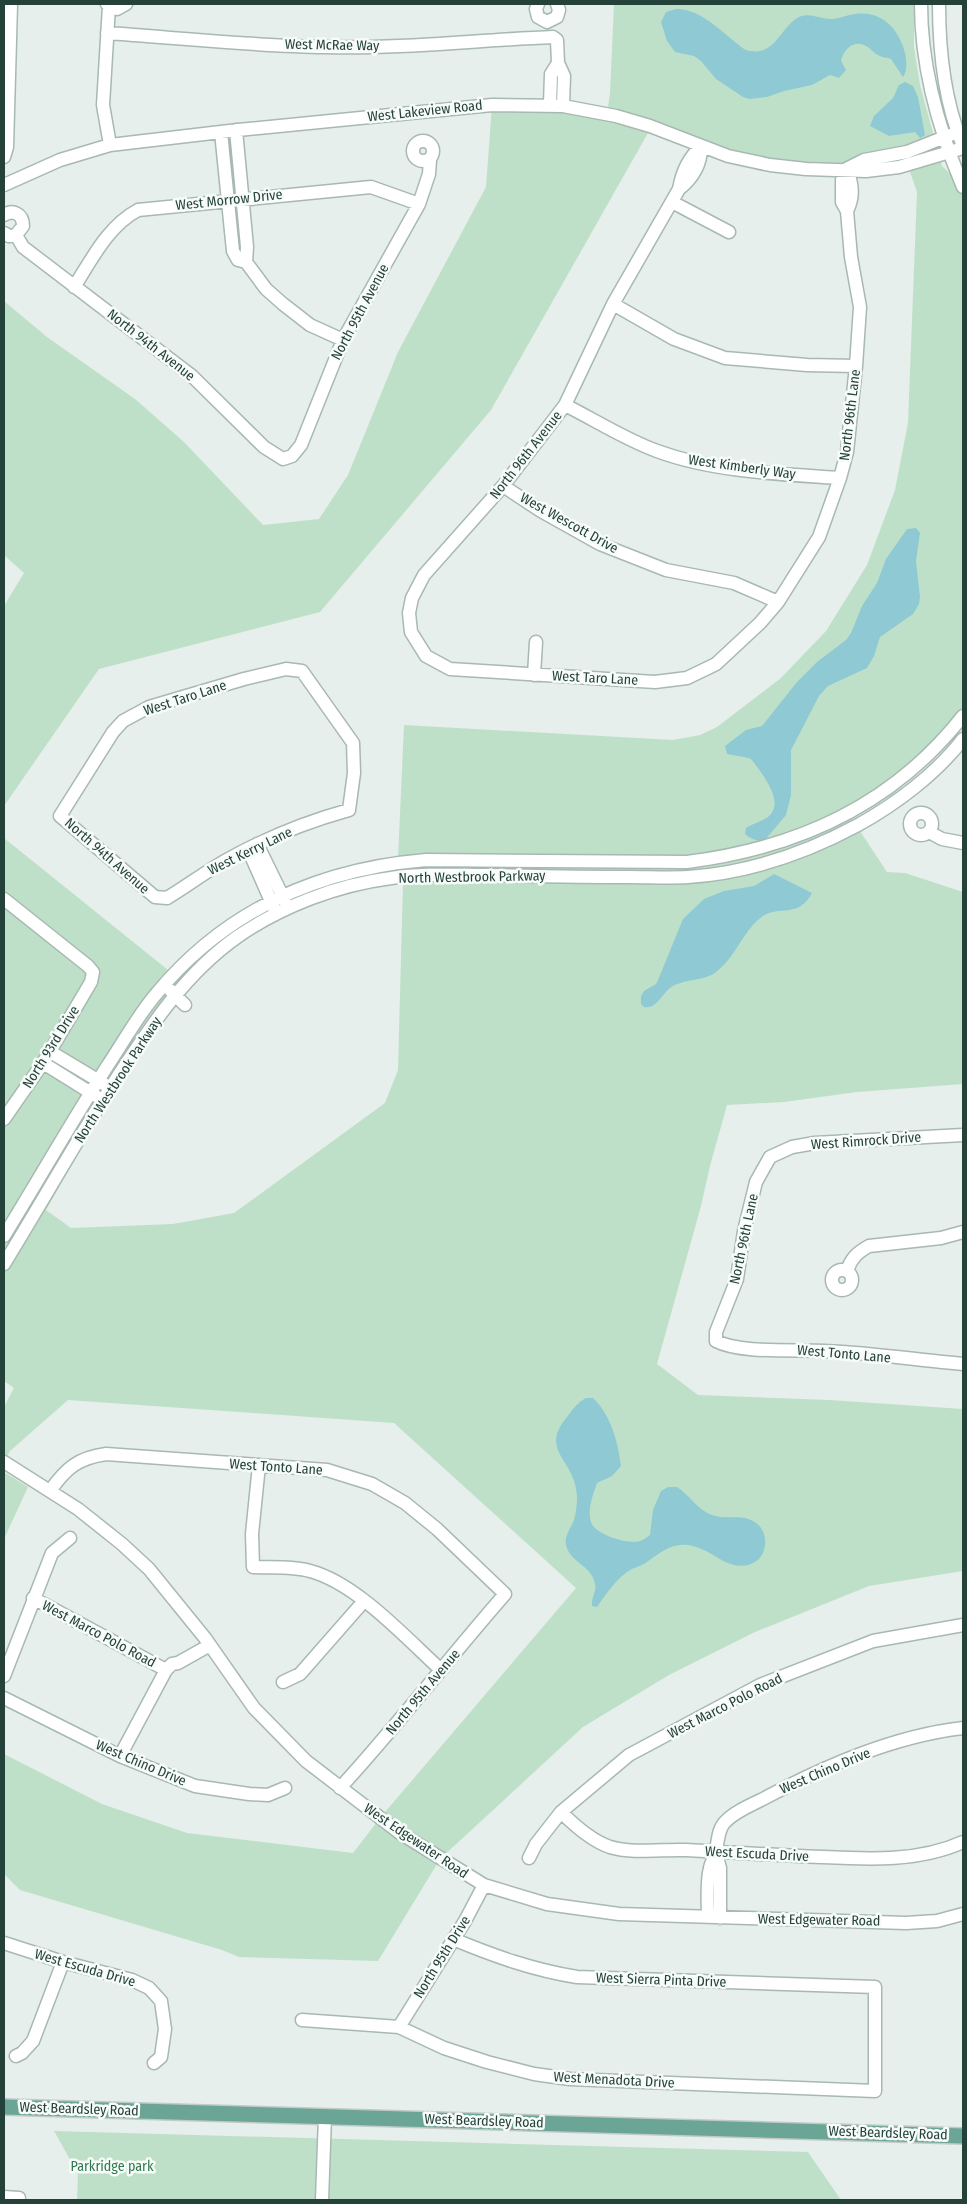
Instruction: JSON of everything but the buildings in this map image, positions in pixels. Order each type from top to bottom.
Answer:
[{"type":"main road","name":"West Beardsley Road","points":[[4,2106],[963,2136]]},
{"type":"street","points":[[4,157],[7,147],[6,99],[11,4]]},
{"type":"street","points":[[110,146],[103,105],[108,5],[117,9],[126,4]]},
{"type":"street","points":[[538,4],[536,9],[538,17],[547,22],[558,62],[564,76],[563,106]]},
{"type":"street","points":[[547,22],[557,17],[559,10],[557,4]]},
{"type":"street","points":[[921,4],[921,28],[927,78],[943,138],[963,187]]},
{"type":"street","points":[[939,4],[942,66],[948,101],[960,132],[963,147]]},
{"type":"street","name":"West McRae Way","points":[[107,33],[325,47],[425,46],[487,40],[552,39]]},
{"type":"street","points":[[550,104],[551,74],[558,62]]},
{"type":"street","name":"West Lakeview Road","points":[[4,185],[60,160],[110,146],[236,130],[492,105],[550,104],[563,106],[628,120],[728,156],[770,165],[806,169],[846,168],[866,171],[899,167],[963,147]]},
{"type":"street","points":[[236,130],[246,262],[266,289],[310,325],[343,340]]},
{"type":"street","points":[[221,132],[233,251],[238,260],[246,262]]},
{"type":"street","name":"West Lakeview Road","points":[[846,168],[864,160],[907,152],[960,132]]},
{"type":"street","name":"North 96th Avenue","points":[[412,632],[409,613],[412,598],[424,575],[503,486],[565,405],[613,304],[679,189],[681,177],[692,155],[701,147]]},
{"type":"street","name":"North 95th Avenue","points":[[283,459],[292,456],[301,445],[343,340],[419,204],[429,174],[430,160]]},
{"type":"street","name":"North 96th Lane","points":[[655,682],[688,678],[716,664],[760,623],[778,602],[819,537],[847,452],[856,366],[860,307],[851,256],[847,212],[852,202],[852,180],[846,168]]},
{"type":"street","name":"West Morrow Drive","points":[[74,287],[106,237],[126,216],[138,210],[371,187],[419,204]]},
{"type":"street","points":[[672,202],[729,232]]},
{"type":"street","name":"North 94th Avenue","points":[[4,215],[12,212],[22,218],[22,230],[10,234],[24,248],[192,376],[264,447],[283,459]]},
{"type":"street","points":[[613,304],[674,339],[725,358],[807,365],[856,366]]},
{"type":"street","name":"West Kimberly Way","points":[[565,405],[656,451],[705,464],[770,473],[840,478]]},
{"type":"street","name":"West Wescott Drive","points":[[503,486],[541,511],[600,544],[666,570],[734,583],[778,602]]},
{"type":"street","name":"West Taro Lane","points":[[412,632],[426,656],[450,669],[655,682]]},
{"type":"street","name":"West Taro Lane","points":[[534,674],[536,642]]},
{"type":"street","name":"West Taro Lane","points":[[60,816],[113,732],[122,721],[150,707],[244,679],[286,669],[302,671],[353,743],[354,773],[349,810]]},
{"type":"street","name":"North Westbrook Parkway","points":[[4,1236],[90,1092],[130,1030],[164,985],[196,953],[225,928],[276,898],[331,877],[389,863],[426,860],[688,862],[744,853],[798,837],[857,809],[895,783],[948,735],[963,716]]},
{"type":"street","name":"North Westbrook Parkway","points":[[4,1264],[110,1088],[142,1039],[175,994],[234,940],[282,910],[335,890],[390,878],[436,874],[688,877],[747,867],[803,851],[834,838],[878,813],[930,773],[963,739]]},
{"type":"street","name":"West Kerry Lane","points":[[155,897],[167,898],[253,846],[316,820],[349,810]]},
{"type":"street","name":"North 94th Avenue","points":[[60,816],[155,897]]},
{"type":"street","points":[[929,832],[942,839],[963,843]]},
{"type":"street","points":[[253,846],[282,910]]},
{"type":"street","points":[[478,875],[479,861]]},
{"type":"street","points":[[592,862],[592,877]]},
{"type":"street","points":[[389,863],[390,878]]},
{"type":"street","name":"North 93rd Drive","points":[[4,899],[93,972],[91,982],[43,1063],[4,1120]]},
{"type":"street","points":[[164,985],[185,1005]]},
{"type":"street","points":[[50,1051],[110,1088]]},
{"type":"street","points":[[43,1063],[103,1100]]},
{"type":"street","name":"West Rimrock Drive","points":[[770,1157],[792,1147],[815,1143],[963,1135]]},
{"type":"street","name":"North 96th Lane","points":[[725,1346],[716,1341],[716,1332],[737,1279],[744,1231],[756,1182],[770,1157]]},
{"type":"street","points":[[847,1270],[850,1261],[860,1250],[869,1246],[941,1238],[963,1232]]},
{"type":"street","name":"West Tonto Lane","points":[[725,1346],[827,1351],[963,1364]]},
{"type":"street","name":"West Tonto Lane","points":[[50,1491],[70,1468],[92,1456],[106,1454],[327,1470],[372,1484],[405,1504],[436,1529],[505,1594]]},
{"type":"street","name":"West Edgewater Road","points":[[4,1462],[78,1509],[122,1544],[167,1590],[207,1641],[254,1708],[306,1761],[407,1838],[484,1885],[547,1904],[620,1914],[906,1922],[937,1921],[963,1914]]},
{"type":"street","points":[[259,1465],[252,1534],[253,1567],[308,1570],[330,1577],[364,1601],[440,1669]]},
{"type":"street","points":[[4,1676],[52,1553],[70,1538]]},
{"type":"street","name":"North 95th Avenue","points":[[340,1788],[505,1594]]},
{"type":"street","name":"West Marco Polo Road","points":[[33,1598],[172,1666]]},
{"type":"street","points":[[283,1682],[300,1674],[364,1601]]},
{"type":"street","name":"West Marco Polo Road","points":[[529,1858],[536,1844],[560,1812],[629,1755],[760,1686],[873,1641],[963,1625]]},
{"type":"street","points":[[120,1756],[172,1666],[207,1641]]},
{"type":"street","name":"West Chino Drive","points":[[4,1698],[120,1756],[195,1786],[268,1795],[285,1788]]},
{"type":"street","name":"West Chino Drive","points":[[716,1853],[718,1836],[724,1822],[740,1811],[783,1788],[899,1741],[942,1730],[963,1728]]},
{"type":"street","name":"West Escuda Drive","points":[[560,1812],[575,1827],[610,1847],[847,1858],[930,1855],[963,1842]]},
{"type":"street","points":[[714,1918],[720,1868],[716,1853]]},
{"type":"street","name":"North 95th Drive","points":[[398,2027],[465,1921],[484,1885]]},
{"type":"street","name":"West Sierra Pinta Drive","points":[[452,1939],[507,1961],[545,1972],[577,1977],[875,1987],[875,2091]]},
{"type":"street","name":"West Escuda Drive","points":[[4,1943],[63,1962],[132,1980],[149,1988],[161,2001],[165,2028],[161,2056],[154,2063]]},
{"type":"street","points":[[16,2056],[22,2053],[33,2041],[63,1962]]},
{"type":"street","name":"West Menadota Drive","points":[[302,2020],[398,2027],[444,2048],[487,2062],[534,2074],[570,2080],[875,2091]]},
{"type":"street","points":[[322,2200],[325,2116]]},
{"type":"street","points":[[4,2197],[18,2199]]},
{"type":"green space","points":[[614,4],[914,4],[914,47],[920,85],[942,166],[963,186],[963,727],[933,758],[892,795],[852,819],[887,872],[905,873],[963,892],[963,1084],[857,1092],[784,1102],[727,1105],[657,1364],[698,1395],[829,1400],[963,1409],[963,1571],[869,1586],[755,1632],[669,1675],[583,1727],[440,1859],[378,1961],[239,1957],[222,1950],[20,1890],[4,1874],[4,1754],[102,1804],[187,1833],[353,1853],[380,1818],[576,1588],[394,1423],[68,1400],[10,1451],[4,1463],[4,1407],[14,1388],[4,1381],[4,838],[168,970],[211,933],[243,910],[314,877],[364,863],[398,858],[404,725],[673,740],[700,735],[717,727],[781,678],[826,631],[867,565],[895,490],[908,423],[917,192],[909,169],[836,174],[782,173],[734,163],[648,133],[491,410],[320,612],[99,669],[4,806],[4,606],[24,573],[4,555],[4,301],[47,337],[135,399],[184,442],[263,525],[319,519],[348,475],[398,352],[486,187],[492,105],[607,114],[610,93]],"holes":[[[403,883],[398,1070],[385,1103],[234,1213],[173,1224],[71,1228],[46,1210],[129,1069],[166,1015],[204,972],[223,955],[245,940],[292,913],[365,887]]]},
{"type":"green space","points":[[4,1472],[28,1487],[4,1539]]},
{"type":"green space","name":"Parkridge park","points":[[54,2131],[808,2152],[841,2200],[77,2200],[78,2174]]},
{"type":"water","points":[[676,9],[693,12],[715,25],[743,48],[751,51],[767,49],[799,17],[811,16],[833,19],[855,14],[870,14],[884,20],[899,37],[905,52],[905,74],[903,77],[891,59],[878,55],[864,45],[856,44],[849,47],[844,54],[841,61],[846,70],[839,78],[830,75],[812,85],[767,97],[750,99],[743,97],[716,79],[701,61],[694,56],[675,52],[667,41],[661,22],[666,12]]},
{"type":"water","points":[[905,82],[913,86],[918,97],[925,135],[920,138],[915,132],[889,136],[870,126],[874,116],[893,98],[899,85]]},
{"type":"water","points":[[916,528],[920,533],[916,561],[919,604],[913,614],[880,637],[874,656],[867,668],[828,686],[819,696],[791,750],[791,795],[786,815],[765,840],[749,837],[745,834],[746,828],[768,817],[773,811],[774,804],[771,788],[752,760],[727,754],[725,746],[746,730],[762,726],[797,682],[817,662],[846,640],[851,633],[862,606],[877,583],[886,559],[907,529]]},
{"type":"water","points":[[774,874],[812,893],[807,901],[795,909],[775,911],[763,916],[750,929],[729,959],[716,972],[675,985],[652,1006],[644,1007],[641,1004],[641,996],[644,991],[656,984],[658,980],[683,919],[704,899],[724,891],[754,886]]},
{"type":"water","points":[[586,1398],[593,1398],[605,1412],[616,1438],[621,1466],[612,1476],[597,1483],[592,1497],[590,1517],[593,1526],[598,1531],[620,1540],[641,1541],[650,1535],[653,1510],[661,1491],[668,1487],[677,1487],[697,1506],[712,1515],[748,1519],[759,1525],[765,1538],[764,1551],[760,1557],[755,1562],[742,1566],[726,1562],[696,1547],[679,1545],[672,1547],[627,1572],[614,1584],[597,1607],[592,1606],[595,1592],[593,1578],[590,1572],[572,1556],[566,1545],[567,1535],[575,1517],[577,1497],[575,1484],[557,1448],[556,1439],[559,1429],[567,1417]]}]
